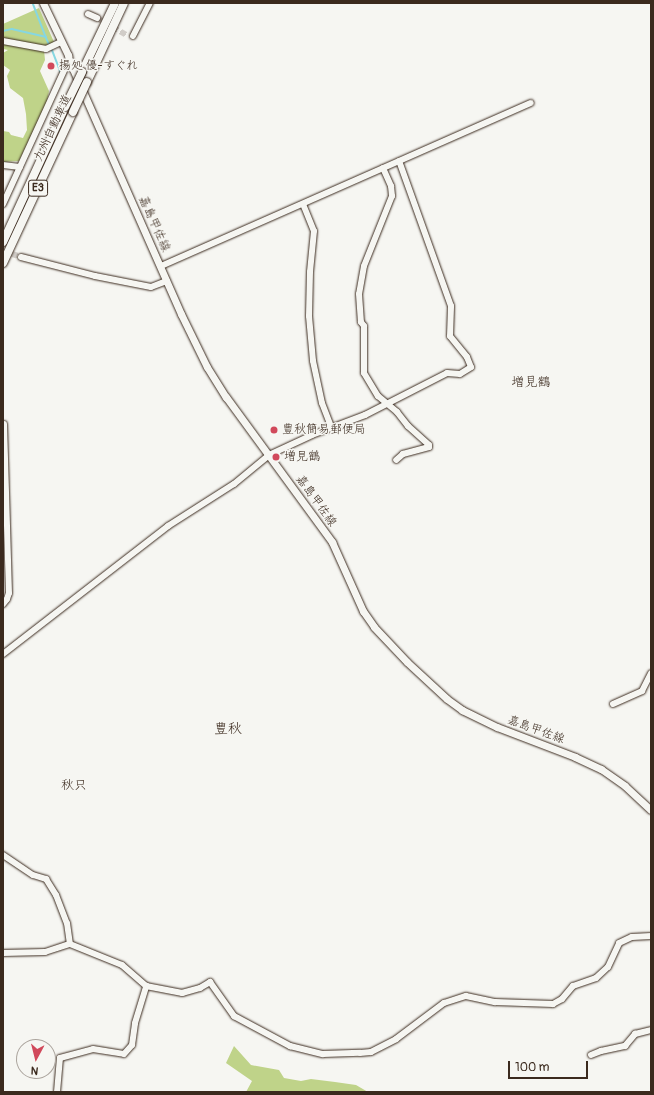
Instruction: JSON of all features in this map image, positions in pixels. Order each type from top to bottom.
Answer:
[{"type":"highway","name":"九州自動車道","points":[[3,242],[115,3]]},
{"type":"highway","name":"九州自動車道","points":[[3,263],[124,3]]},
{"type":"main road","name":"嘉島甲佐線","points":[[44,3],[59,43],[69,60],[207,367],[230,402],[332,542],[363,611],[381,636],[431,685],[462,710],[480,720],[575,757],[601,769],[625,786],[651,810]]},
{"type":"street","points":[[133,36],[150,3]]},
{"type":"street","points":[[88,14],[97,18]]},
{"type":"street","points":[[3,41],[46,49],[59,43]]},
{"type":"street","points":[[3,204],[69,60]]},
{"type":"street","points":[[161,266],[531,103]]},
{"type":"street","points":[[3,654],[168,526],[234,484],[269,455],[331,427],[365,415],[447,373],[460,374],[471,367],[467,357],[450,336],[451,306],[399,160]]},
{"type":"street","points":[[3,165],[20,167]]},
{"type":"street","points":[[384,168],[391,186],[392,196],[364,266],[359,294],[361,322],[364,326],[364,373],[371,387],[408,426],[429,444],[429,447],[427,448],[404,454],[396,460]]},
{"type":"street","points":[[303,204],[314,231],[308,316],[312,361],[320,395],[331,427]]},
{"type":"street","points":[[21,257],[95,276],[151,287],[168,281]]},
{"type":"street","points":[[3,604],[9,596],[4,424]]},
{"type":"street","points":[[613,704],[642,691],[651,673]]},
{"type":"street","points":[[3,855],[33,875],[46,879],[56,895],[67,923],[70,944]]},
{"type":"street","points":[[3,953],[45,952],[70,944],[122,964],[146,986],[182,993],[200,988],[210,982],[234,1016],[290,1046],[323,1054],[371,1052],[396,1039],[444,1003],[466,996],[495,1002],[552,1004],[562,999],[573,986],[596,978],[608,968],[619,943],[632,937],[651,936]]},
{"type":"street","points":[[57,1092],[60,1058],[93,1049],[124,1054],[132,1045],[135,1023],[146,986]]},
{"type":"street","points":[[591,1055],[600,1051],[625,1046],[635,1034],[651,1030]]},
{"type":"green space","points":[[39,8],[54,42],[44,50],[45,60],[40,71],[49,91],[47,102],[19,161],[3,162],[3,131],[23,138],[27,130],[23,98],[10,88],[7,76],[10,70],[3,65],[3,53],[8,50],[3,49],[3,24]]},
{"type":"green space","points":[[234,1046],[251,1065],[279,1070],[284,1078],[301,1081],[311,1079],[356,1085],[368,1092],[246,1092],[252,1081],[226,1063]]},
{"type":"waterway","points":[[33,3],[46,37]]},
{"type":"waterway","points":[[3,31],[12,29],[46,37],[50,46]]},
{"type":"waterway","points":[[52,49],[61,72]]},
{"type":"tunnel","points":[[97,18],[126,35]]},
{"type":"tunnel","points":[[3,251],[21,257]]},
{"type":"place","name":"揚処 優-すぐれ","points":[[51,66]]},
{"type":"place","name":"豊秋簡易郵便局","points":[[274,430]]},
{"type":"place","name":"増見鶴","points":[[276,457]]},
{"type":"district","name":"増見鶴","points":[[531,382]]},
{"type":"district","name":"豊秋","points":[[228,729]]},
{"type":"district","name":"秋只","points":[[74,785]]}]
